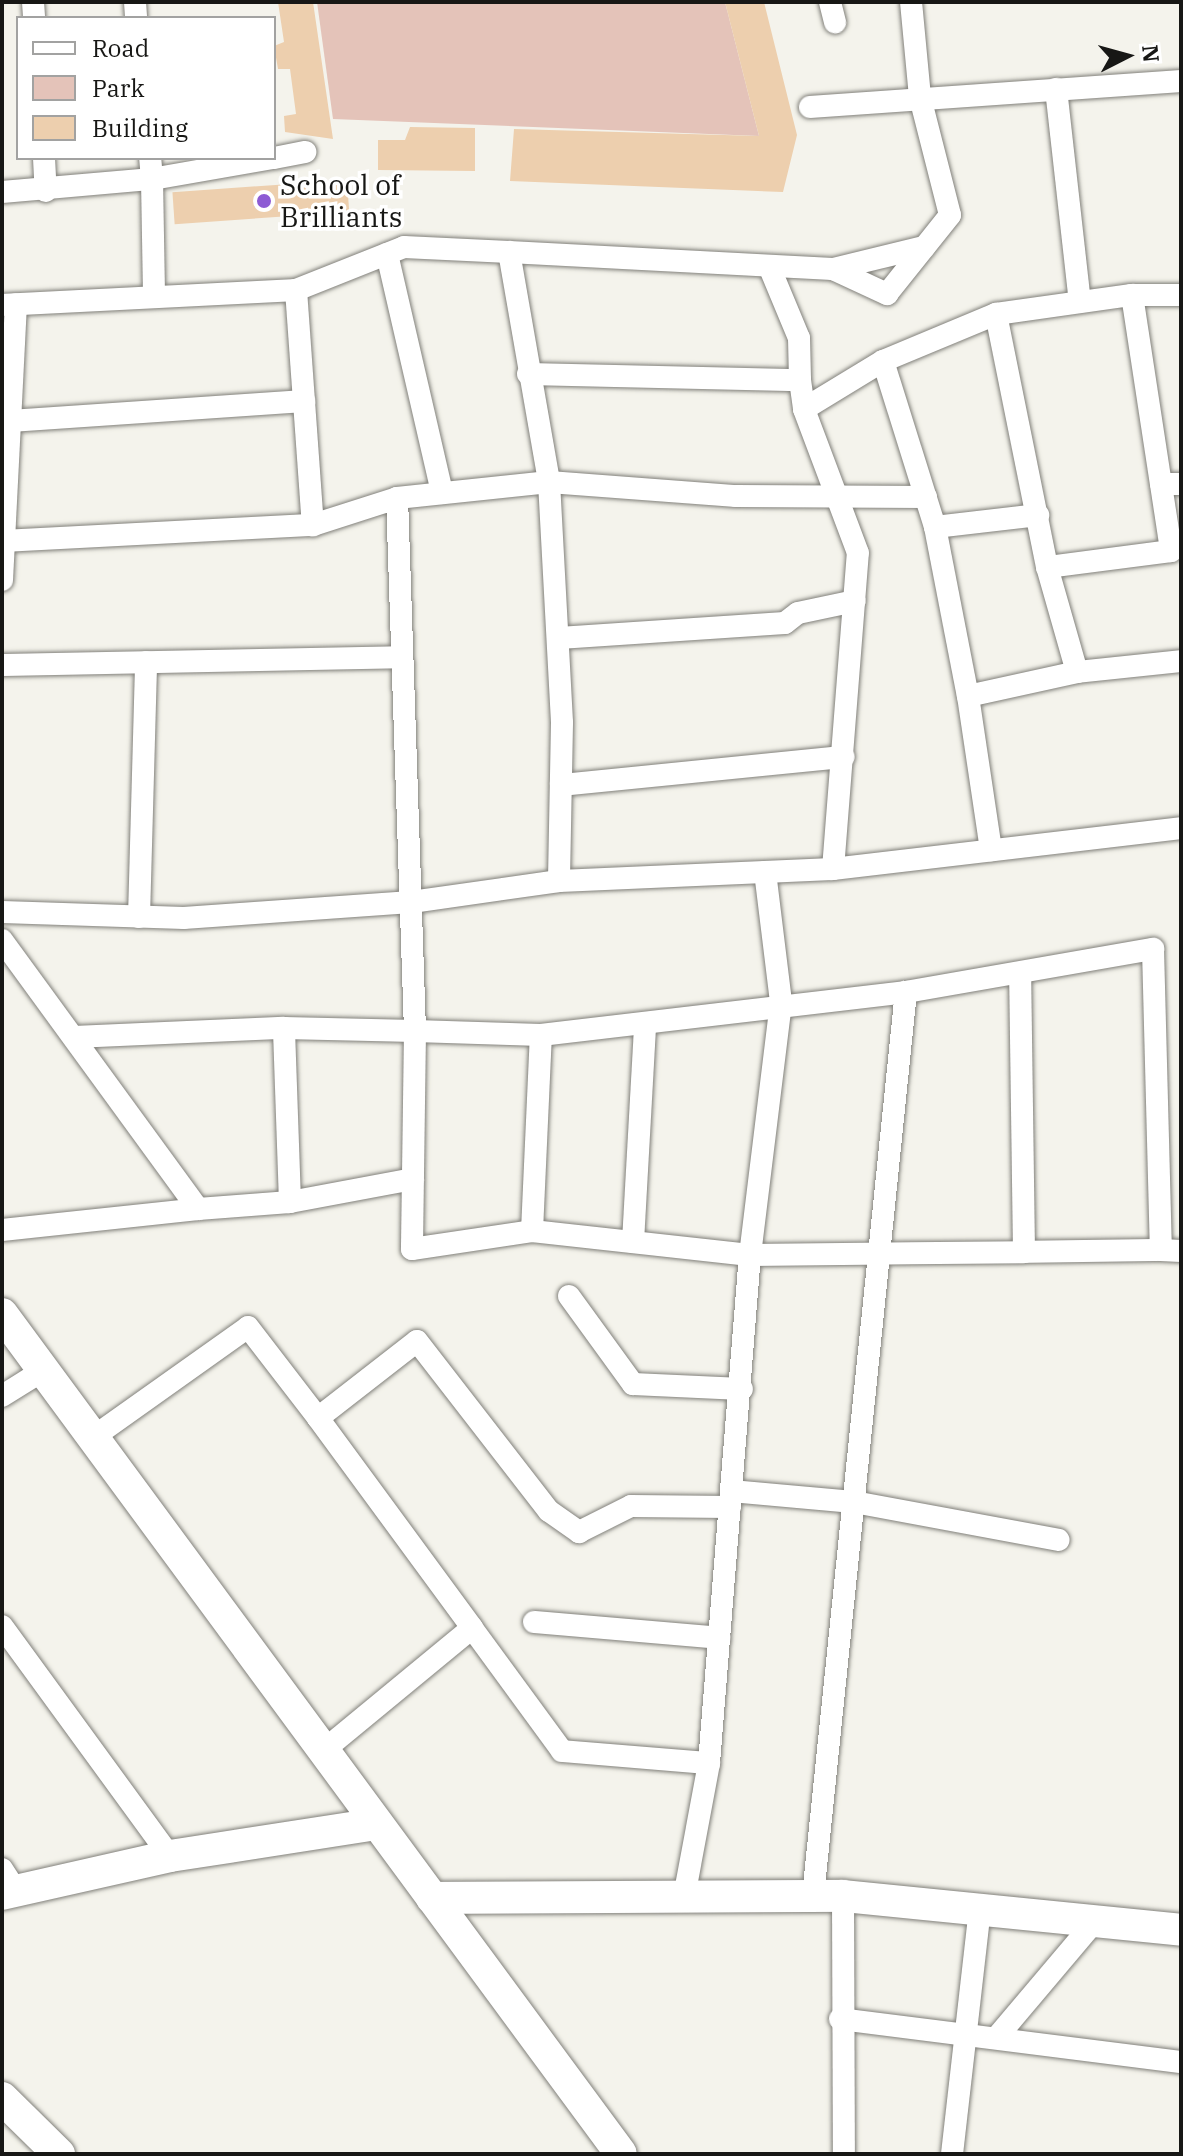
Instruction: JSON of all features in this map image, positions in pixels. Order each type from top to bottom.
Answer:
[{"type":"street","points":[[833,269],[887,294],[950,215],[920,97],[911,2]]},
{"type":"street","points":[[810,107],[920,97],[1181,83]]},
{"type":"street","points":[[1056,89],[1080,302]]},
{"type":"street","points":[[276,157],[305,152]]},
{"type":"street","points":[[44,160],[46,191]]},
{"type":"street","points":[[2,192],[46,191],[151,169],[251,160]]},
{"type":"street","points":[[151,169],[154,294]]},
{"type":"street","points":[[2,580],[10,421],[9,305],[154,294],[296,290],[404,247],[833,269],[924,247]]},
{"type":"street","points":[[509,252],[549,482],[559,638],[559,881]]},
{"type":"street","points":[[387,254],[442,493]]},
{"type":"street","points":[[769,266],[799,338],[804,409],[840,498],[858,553],[833,869]]},
{"type":"street","points":[[296,290],[313,525]]},
{"type":"street","points":[[1047,567],[1171,551],[1171,484],[1132,295]]},
{"type":"street","points":[[804,409],[883,361],[996,314],[1132,295],[1181,295]]},
{"type":"street","points":[[996,314],[1047,567],[1077,672]]},
{"type":"street","points":[[883,361],[935,527],[968,696],[991,850]]},
{"type":"street","points":[[528,374],[800,380]]},
{"type":"street","points":[[10,421],[304,401]]},
{"type":"street","points":[[4,541],[313,525],[397,498],[549,482],[840,498],[926,497]]},
{"type":"street","points":[[74,1037],[284,1028],[415,1031],[541,1035],[645,1027],[781,1002],[906,992],[1020,975],[1153,949],[1171,1251],[750,1255],[532,1231],[412,1249],[415,1031],[397,498]]},
{"type":"street","points":[[935,527],[1038,515]]},
{"type":"street","points":[[559,638],[785,623],[798,613],[855,601]]},
{"type":"street","points":[[2,665],[402,657]]},
{"type":"street","points":[[968,696],[1077,672],[1181,661]]},
{"type":"street","points":[[139,917],[146,662]]},
{"type":"street","points":[[561,785],[844,757]]},
{"type":"street","points":[[2,912],[139,917],[411,902],[559,881],[833,869],[1181,828]]},
{"type":"street","points":[[684,1897],[709,1763],[742,1389],[750,1255],[781,1002],[765,872]]},
{"type":"street","points":[[2,940],[198,1209]]},
{"type":"street","points":[[1020,975],[1024,1252]]},
{"type":"street","points":[[844,2154],[840,2019],[828,1896],[854,1502],[882,1256],[906,992]]},
{"type":"street","points":[[633,1242],[645,1027]]},
{"type":"street","points":[[284,1028],[290,1202]]},
{"type":"street","points":[[532,1231],[541,1035]]},
{"type":"street","points":[[6,1224],[290,1202],[413,1179]]},
{"type":"street","points":[[569,1296],[633,1384],[742,1389]]},
{"type":"street","points":[[2,1314],[621,2154]]},
{"type":"street","points":[[92,1438],[248,1327],[562,1751],[709,1763]]},
{"type":"street","points":[[318,1418],[417,1341],[549,1511],[579,1532],[631,1506],[731,1499],[854,1502],[1059,1540]]},
{"type":"street","points":[[2,1396],[42,1371]]},
{"type":"street","points":[[534,1622],[719,1638]]},
{"type":"street","points":[[2,1626],[170,1856]]},
{"type":"street","points":[[323,1751],[472,1628]]},
{"type":"street","points":[[6,1884],[377,1824]]},
{"type":"street","points":[[432,1898],[828,1896],[1181,1930]]},
{"type":"street","points":[[959,2154],[952,2154],[980,1910]]},
{"type":"street","points":[[997,2037],[1095,1921]]},
{"type":"street","points":[[840,2019],[965,2032],[1181,2062]]},
{"type":"street","points":[[2,2098],[59,2154]]},
{"type":"green space","points":[[317,2],[725,2],[759,136],[333,119]]},
{"type":"building","points":[[278,2],[313,2],[333,139],[285,132],[284,116],[296,114],[290,69],[278,69],[276,58],[276,45],[284,42]]},
{"type":"building","points":[[725,2],[764,2],[797,135],[783,192],[510,181],[514,129],[759,136]]},
{"type":"building","points":[[410,127],[475,128],[475,171],[378,170],[378,140],[405,140]]},
{"type":"building","name":"School of Brilliants","points":[[347,180],[349,212],[175,224],[172,192]]},
{"type":"place","name":"School of Brilliants","points":[[264,201]]}]
